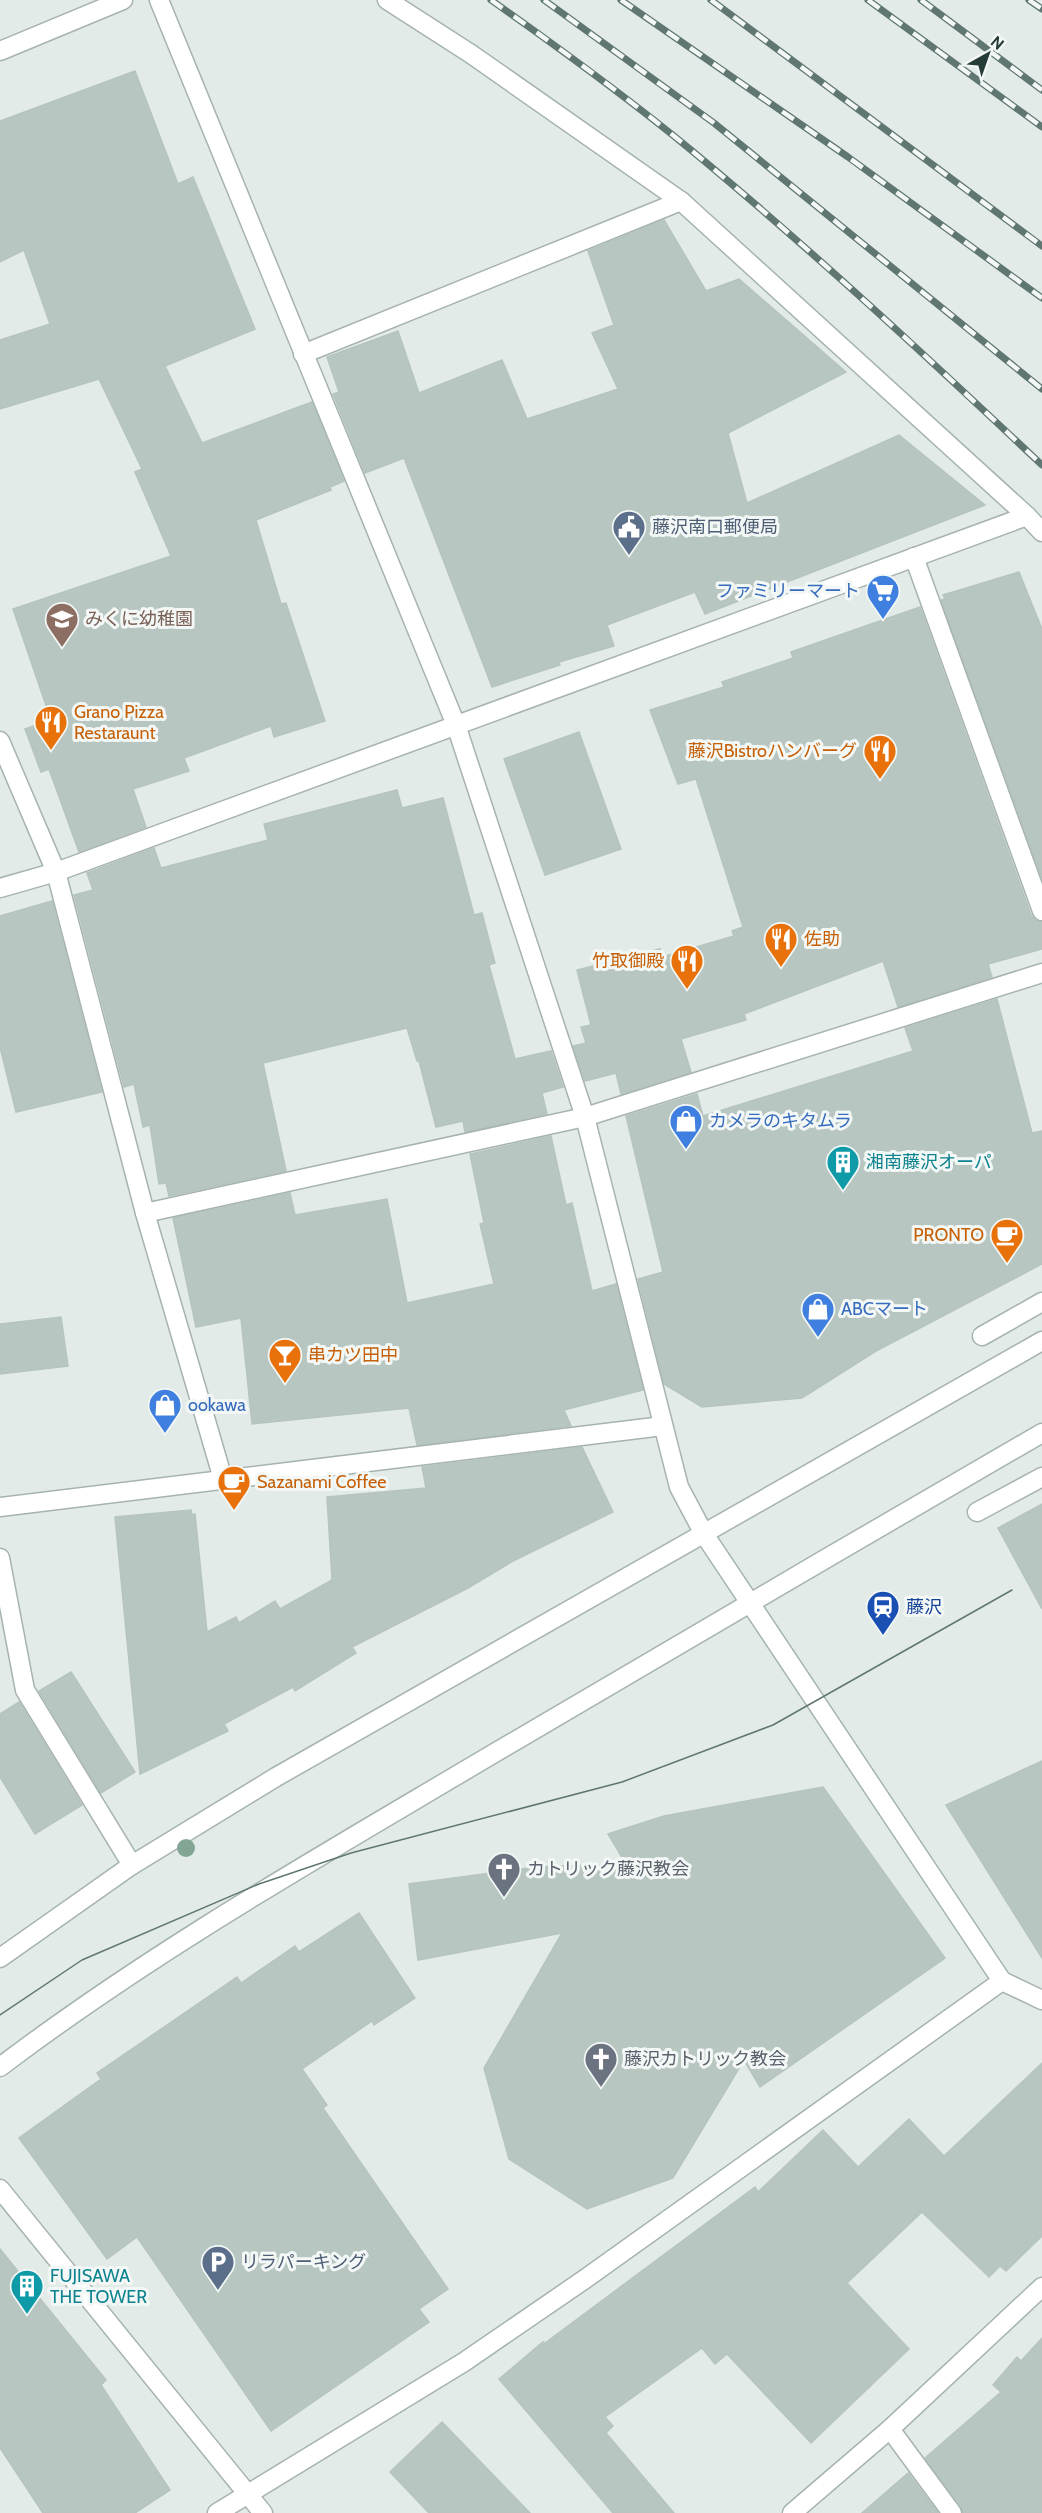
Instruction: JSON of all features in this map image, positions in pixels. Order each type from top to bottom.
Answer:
[{"type":"street","points":[[0,51],[123,0]]},
{"type":"street","points":[[159,0],[456,725],[585,1117],[679,1487],[704,1534],[1002,1981],[1042,2000]]},
{"type":"street","points":[[387,0],[471,54],[681,201],[1042,532]]},
{"type":"street","points":[[303,354],[681,201]]},
{"type":"street","points":[[0,888],[56,872],[1027,516]]},
{"type":"street","points":[[914,557],[1042,911]]},
{"type":"street","points":[[0,741],[56,872],[145,1213],[223,1479]]},
{"type":"street","points":[[145,1213],[585,1117],[1042,973]]},
{"type":"street","points":[[982,1336],[1042,1302]]},
{"type":"street","points":[[0,1958],[132,1865],[276,1778],[1042,1341]]},
{"type":"street","points":[[0,1507],[663,1426]]},
{"type":"street","points":[[0,2067],[47,2031],[182,1940],[325,1853],[1042,1433]]},
{"type":"street","points":[[977,1512],[1042,1477]]},
{"type":"street","points":[[0,1558],[26,1690],[132,1865]]},
{"type":"street","points":[[217,2513],[464,2362],[585,2279],[1002,1981]]},
{"type":"street","points":[[0,2189],[263,2513]]},
{"type":"street","points":[[792,2513],[890,2429],[1042,2287]]},
{"type":"street","points":[[890,2429],[952,2513]]},
{"type":"building","points":[[135,71],[178,184],[193,177],[255,329],[165,366],[202,443],[312,402],[344,481],[330,487],[331,490],[256,520],[281,604],[286,603],[325,721],[274,737],[271,726],[184,758],[189,771],[133,789],[146,827],[79,852],[49,769],[41,772],[25,729],[51,720],[13,609],[171,556],[135,472],[142,469],[99,379],[0,409],[0,340],[50,324],[24,250],[0,262],[0,121]]},
{"type":"building","points":[[664,220],[706,291],[739,279],[846,372],[728,433],[747,503],[899,435],[985,505],[705,614],[695,592],[607,625],[614,646],[559,662],[560,665],[492,687],[404,458],[365,473],[333,394],[339,392],[327,357],[398,331],[419,393],[502,360],[527,419],[618,389],[592,333],[614,325],[588,251]]},
{"type":"building","points":[[1019,572],[1042,629],[1042,878],[941,600],[945,599],[943,595]]},
{"type":"building","points":[[920,607],[1031,915],[1035,920],[1042,922],[1042,949],[988,964],[992,977],[898,1007],[883,961],[744,1014],[746,1020],[681,1039],[691,1072],[621,1094],[616,1073],[585,1081],[573,1046],[586,1043],[581,1027],[591,1025],[577,970],[660,949],[662,957],[734,936],[732,931],[743,927],[696,779],[678,784],[650,710],[724,687],[722,682],[793,658],[791,652]]},
{"type":"building","points":[[579,732],[621,849],[545,875],[504,759]]},
{"type":"building","points":[[397,790],[402,808],[443,798],[474,915],[482,913],[495,963],[489,965],[515,1059],[551,1051],[563,1087],[542,1093],[547,1114],[465,1132],[463,1121],[436,1127],[419,1061],[417,1061],[407,1028],[263,1063],[286,1171],[169,1196],[166,1183],[159,1184],[150,1125],[143,1127],[134,1084],[124,1087],[74,895],[93,890],[87,873],[154,848],[161,868],[268,840],[264,824]]},
{"type":"building","points":[[52,901],[102,1092],[16,1112],[0,1047],[0,916]]},
{"type":"building","name":"湘南藤沢オーパ","points":[[997,999],[1032,1133],[1042,1131],[1042,1264],[876,1351],[802,1398],[702,1407],[664,1384],[638,1279],[663,1272],[626,1116],[697,1094],[703,1116],[913,1051],[905,1028]]},
{"type":"building","points":[[551,1136],[566,1205],[572,1203],[592,1291],[616,1284],[643,1390],[564,1410],[571,1426],[417,1445],[409,1408],[252,1424],[241,1318],[196,1327],[173,1218],[290,1193],[295,1215],[387,1199],[407,1303],[494,1284],[480,1224],[484,1223],[470,1154]]},
{"type":"building","points":[[61,1317],[68,1366],[0,1374],[0,1324]]},
{"type":"building","points":[[582,1447],[613,1512],[513,1561],[468,1588],[352,1647],[356,1653],[295,1691],[293,1687],[224,1724],[228,1731],[140,1774],[115,1517],[191,1510],[192,1515],[195,1514],[207,1632],[236,1617],[239,1623],[275,1601],[280,1609],[332,1580],[327,1497],[426,1488],[422,1467]]},
{"type":"building","points":[[1042,1504],[1042,1609],[998,1528]]},
{"type":"building","points":[[71,1672],[135,1772],[101,1793],[39,1691]]},
{"type":"building","points":[[19,1702],[82,1805],[35,1834],[0,1777],[0,1714]]},
{"type":"building","points":[[1042,1761],[1042,1958],[946,1805]]},
{"type":"building","points":[[823,1787],[945,1958],[760,2087],[744,2060],[673,2178],[587,2209],[509,2159],[484,2068],[562,1933],[418,1960],[409,1884],[536,1867],[626,1864],[608,1834],[664,1816]]},
{"type":"building","points":[[359,1913],[415,1998],[374,2025],[372,2021],[302,2069],[327,2105],[323,2108],[448,2289],[419,2309],[429,2322],[271,2431],[137,2237],[107,2259],[19,2138],[101,2079],[97,2073],[237,1977],[241,1983],[295,1946],[299,1952]]},
{"type":"building","points":[[1042,2063],[1042,2236],[1006,2271],[1000,2266],[989,2277],[922,2212],[847,2283],[909,2349],[811,2443],[727,2354],[715,2364],[702,2348],[605,2417],[613,2426],[606,2433],[674,2513],[613,2513],[499,2379],[543,2342],[545,2343],[755,2187],[758,2192],[823,2130],[858,2167],[909,2119],[944,2156]]},
{"type":"building","points":[[0,2249],[106,2380],[101,2385],[170,2490],[135,2513],[43,2513],[0,2448]]},
{"type":"building","points":[[1042,2338],[1042,2513],[963,2513],[961,2506],[925,2458],[1001,2392],[993,2385],[1017,2357],[1021,2361]]},
{"type":"building","points":[[442,2422],[530,2513],[429,2513],[390,2472]]},
{"type":"building","points":[[908,2473],[938,2513],[862,2513]]},
{"type":"tram line","points":[[0,2015],[82,1960],[259,1884],[351,1853],[622,1782],[773,1725],[1012,1590]]},
{"type":"railway","points":[[491,0],[618,92],[736,188],[869,304],[1042,465]]},
{"type":"railway","points":[[544,0],[714,123],[1042,389]]},
{"type":"railway","points":[[621,0],[848,157],[1042,298]]},
{"type":"railway","points":[[711,0],[1042,246]]},
{"type":"railway","points":[[868,0],[1042,127]]},
{"type":"railway","points":[[921,0],[1042,90]]},
{"type":"railway","points":[[1029,0],[1042,9]]},
{"type":"place","name":"藤沢南口郵便局","points":[[629,556]]},
{"type":"place","name":"ファミリーマート","points":[[883,620]]},
{"type":"place","name":"みくに幼稚園","points":[[62,648]]},
{"type":"place","name":"Grano Pizza Restaraunt","points":[[51,751]]},
{"type":"place","name":"藤沢Bistroハンバーグ","points":[[880,780]]},
{"type":"place","name":"佐助","points":[[781,968]]},
{"type":"place","name":"竹取御殿","points":[[687,990]]},
{"type":"place","name":"カメラのキタムラ","points":[[686,1150]]},
{"type":"place","name":"湘南藤沢オーパ","points":[[843,1191]]},
{"type":"place","name":"PRONTO","points":[[1007,1264]]},
{"type":"place","name":"ABCマート","points":[[818,1338]]},
{"type":"place","name":"串カツ田中","points":[[285,1384]]},
{"type":"place","name":"ookawa","points":[[165,1434]]},
{"type":"place","name":"Sazanami Coffee","points":[[234,1511]]},
{"type":"place","name":"藤沢","points":[[883,1636]]},
{"type":"place","name":"カトリック藤沢教会","points":[[504,1898]]},
{"type":"place","name":"藤沢カトリック教会","points":[[601,2088]]},
{"type":"place","name":"リラパーキング","points":[[218,2291]]},
{"type":"place","name":"FUJISAWA THE TOWER","points":[[27,2315]]}]
